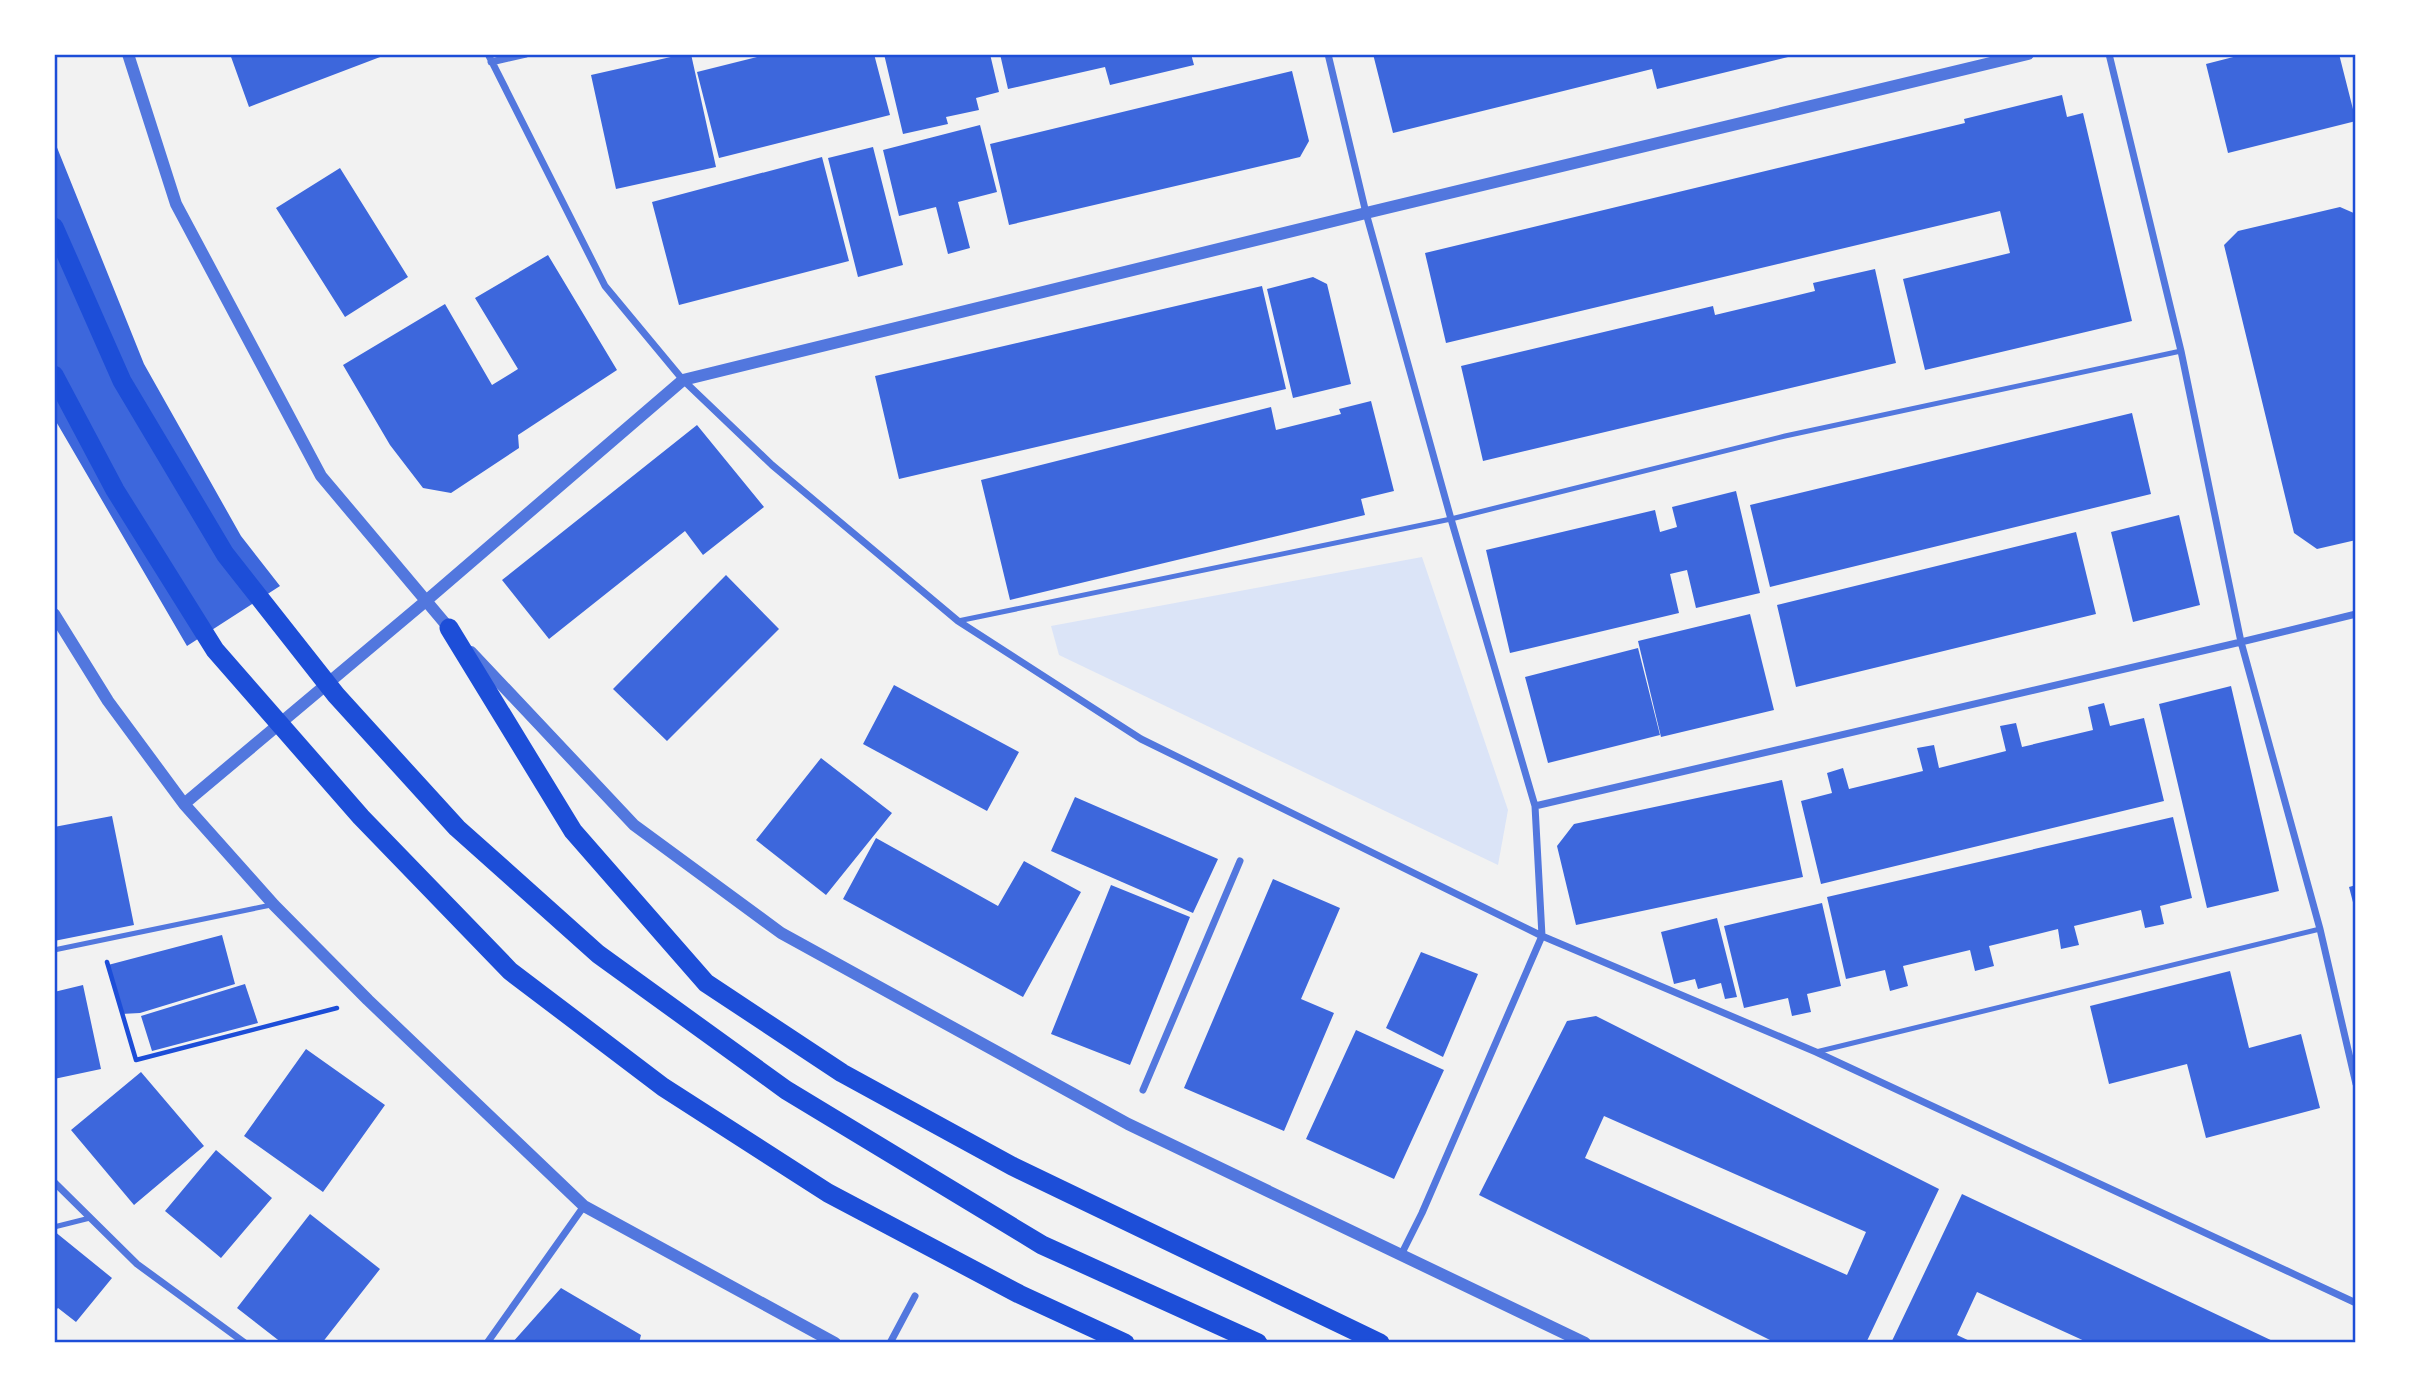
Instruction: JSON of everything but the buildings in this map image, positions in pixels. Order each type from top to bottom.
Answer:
[{"type":"highway","points":[[54,227],[122,381],[225,554],[335,695],[457,828],[598,954],[786,1090],[1042,1245],[1258,1343]]},
{"type":"highway","points":[[54,375],[115,490],[215,650],[361,817],[510,971],[663,1087],[828,1193],[1019,1294],[1125,1343]]},
{"type":"highway","points":[[449,628],[573,831],[706,983],[842,1073],[1012,1166],[1380,1343]]},
{"type":"street","points":[[128,54],[176,204],[321,476],[449,628],[634,825],[780,933],[1128,1124],[1585,1343]]},
{"type":"street","points":[[526,54],[489,58],[605,286],[683,380],[772,465],[958,621],[1141,739],[1542,936],[1816,1052],[2356,1303]]},
{"type":"street","points":[[1328,54],[1366,213],[1451,519],[1535,806],[1542,936],[1422,1213],[1401,1255]]},
{"type":"street","points":[[184,804],[683,380],[2028,54]]},
{"type":"street","points":[[2109,54],[2181,351],[2241,642],[2319,929],[2356,1084]]},
{"type":"street","points":[[54,614],[108,701],[184,804],[274,905],[368,1000],[584,1206],[835,1343]]},
{"type":"street","points":[[1535,806],[2356,614]]},
{"type":"street","points":[[1143,1090],[1240,861]]},
{"type":"street","points":[[54,1182],[138,1264],[245,1343]]},
{"type":"street","points":[[487,1343],[584,1206]]},
{"type":"street","points":[[890,1343],[915,1296]]},
{"type":"lane","points":[[958,621],[1451,519],[1785,436],[2181,351]]},
{"type":"lane","points":[[54,950],[274,905]]},
{"type":"lane","points":[[1816,1052],[2319,929]]},
{"type":"lane","points":[[54,1227],[90,1218]]},
{"type":"path","points":[[100,940],[136,1060],[368,1000]]},
{"type":"shaded area","points":[[1422,557],[1508,810],[1498,865],[1059,655],[1051,626]]}]
